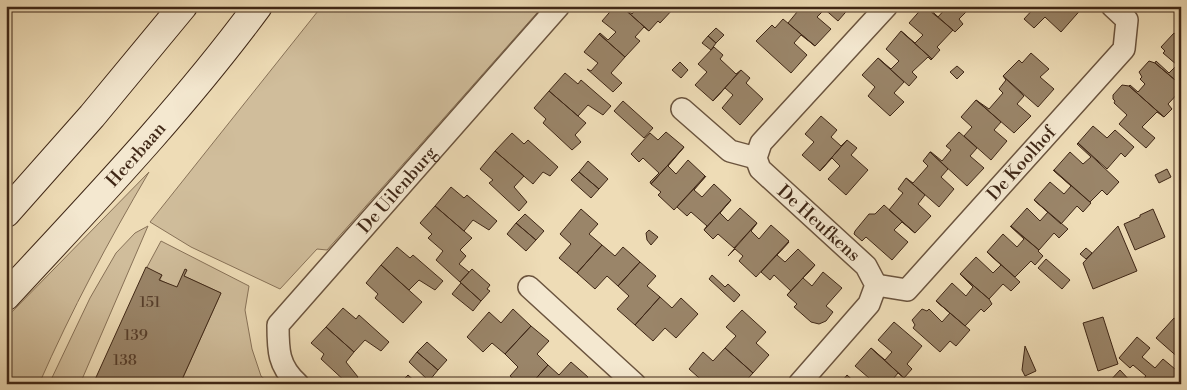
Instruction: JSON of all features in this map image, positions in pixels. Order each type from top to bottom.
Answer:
[{"type":"main road","points":[[6,213],[92,116],[183,6]]},
{"type":"main road","name":"Heerbaan","points":[[6,296],[137,154],[238,34],[258,6]]},
{"type":"street","name":"De Uilenburg","points":[[298,384],[290,376],[278,353],[278,325],[559,6]]},
{"type":"street","points":[[682,109],[730,151],[756,158],[761,143],[887,6]]},
{"type":"street","name":"De Koolhof","points":[[876,285],[906,290],[1124,49],[1127,20],[1112,6]]},
{"type":"street","name":"De Heufkens","points":[[756,158],[760,169],[866,266],[876,285]]},
{"type":"street","points":[[799,384],[869,304],[876,285]]},
{"type":"street","points":[[529,287],[635,384]]},
{"type":"shaded area","points":[[322,6],[543,6],[327,250],[317,249],[280,289],[191,247],[150,222]]},
{"type":"shaded area","points":[[149,172],[91,276],[39,384],[6,384],[6,318]]},
{"type":"shaded area","points":[[148,226],[80,384],[49,384],[90,298],[116,253],[135,233]]},
{"type":"shaded area","points":[[161,241],[249,286],[245,310],[252,349],[261,376],[270,384],[180,384],[221,293],[184,276],[186,269],[177,288],[160,280],[162,275],[146,269]]},
{"type":"building","points":[[615,6],[621,6],[649,31],[644,27],[635,37],[640,41],[625,57],[599,34],[608,40],[616,32],[602,21]]},
{"type":"building","points":[[621,6],[632,14],[639,6],[675,7],[660,23],[658,21],[649,31]]},
{"type":"building","points":[[802,6],[821,6],[825,9],[817,17],[831,29],[815,46],[788,23]]},
{"type":"building","points":[[821,6],[851,6],[838,21]]},
{"type":"building","points":[[924,6],[953,30],[937,47],[940,50],[932,59],[901,31],[915,43],[923,35],[909,23]]},
{"type":"building","points":[[943,6],[972,6],[959,19],[963,24],[955,32],[938,17],[946,8]]},
{"type":"building","points":[[1036,6],[1084,6],[1061,32],[1045,17],[1034,28],[1024,19]]},
{"type":"building","points":[[783,19],[815,46],[801,35],[794,43],[807,55],[791,73],[756,41],[772,25],[775,28]]},
{"type":"building","points":[[716,28],[724,35],[716,43],[708,36]]},
{"type":"building","points":[[901,31],[932,59],[928,57],[912,72],[917,77],[909,86],[878,58],[891,69],[899,61],[886,49]]},
{"type":"building","points":[[1174,33],[1181,36],[1181,85],[1155,63],[1156,61],[1169,73],[1177,65],[1163,53],[1165,51],[1161,47]]},
{"type":"building","points":[[599,34],[625,57],[611,73],[622,83],[613,92],[587,69],[591,71],[598,63],[584,52]]},
{"type":"building","points":[[708,36],[716,43],[711,50],[702,43]]},
{"type":"building","points":[[714,47],[723,55],[720,59],[736,74],[741,70],[713,101],[695,85],[707,72],[698,64]]},
{"type":"building","points":[[1031,53],[1049,69],[1040,77],[1054,89],[1038,107],[1003,76],[1019,60],[1022,63]]},
{"type":"building","points":[[878,58],[904,82],[894,93],[904,102],[890,116],[868,96],[875,87],[862,75]]},
{"type":"building","points":[[1149,61],[1155,63],[1181,85],[1181,90],[1168,104],[1172,109],[1164,117],[1129,86],[1138,92],[1145,84],[1140,79],[1142,77],[1139,72]]},
{"type":"building","points":[[680,62],[688,70],[681,78],[672,70]]},
{"type":"building","points":[[957,66],[964,72],[957,79],[950,72]]},
{"type":"building","points":[[741,70],[750,78],[746,83],[763,99],[740,125],[722,108],[733,95],[725,88],[713,101]]},
{"type":"building","points":[[565,73],[578,84],[581,80],[611,106],[603,115],[588,105],[578,116],[549,91]]},
{"type":"building","points":[[1003,76],[1024,96],[1017,104],[1031,116],[1014,133],[976,100],[989,109],[1003,93],[999,89],[1006,80]]},
{"type":"building","points":[[1122,85],[1129,86],[1164,117],[1157,112],[1142,127],[1155,138],[1146,148],[1119,124],[1127,115],[1114,103],[1113,95]]},
{"type":"building","points":[[549,91],[586,123],[575,135],[581,142],[572,150],[543,123],[546,119],[534,108]]},
{"type":"building","points":[[976,100],[1001,122],[994,130],[1007,141],[991,160],[964,136],[972,127],[961,117]]},
{"type":"building","points":[[623,101],[653,128],[644,138],[614,111]]},
{"type":"building","points":[[821,116],[837,130],[831,137],[841,146],[847,140],[820,171],[802,155],[814,142],[805,134]]},
{"type":"building","points":[[1093,126],[1107,138],[1115,130],[1134,147],[1125,157],[1121,153],[1107,169],[1078,143]]},
{"type":"building","points":[[666,132],[684,147],[651,184],[650,182],[659,173],[643,158],[639,162],[631,154],[650,133],[658,140]]},
{"type":"building","points":[[959,132],[977,148],[970,156],[984,168],[967,186],[930,152],[942,161],[951,150],[946,146]]},
{"type":"building","points":[[512,133],[524,144],[528,140],[558,167],[550,176],[543,172],[533,184],[495,151]]},
{"type":"building","points":[[847,140],[857,148],[851,155],[868,170],[846,195],[828,179],[840,166],[832,158],[820,171]]},
{"type":"building","points":[[1078,143],[1119,182],[1107,195],[1102,190],[1090,202],[1054,170],[1070,152],[1083,164],[1091,157]]},
{"type":"building","points":[[684,147],[668,166],[676,174],[688,160],[705,176],[674,210],[658,195],[661,192],[651,184]]},
{"type":"building","points":[[495,151],[524,176],[514,187],[527,202],[519,211],[489,183],[493,180],[480,169]]},
{"type":"building","points":[[930,152],[948,169],[941,177],[954,189],[939,207],[906,178],[913,183],[928,166],[923,161]]},
{"type":"building","points":[[588,161],[608,179],[599,189],[579,172]]},
{"type":"building","points":[[1167,169],[1171,177],[1159,183],[1155,175]]},
{"type":"building","points":[[1053,170],[1091,203],[1083,212],[1077,206],[1061,224],[1034,200],[1050,182],[1064,194],[1071,186]]},
{"type":"building","points":[[579,172],[599,189],[591,198],[571,180]]},
{"type":"building","points":[[706,176],[694,190],[702,197],[714,184],[731,200],[704,230],[707,226],[691,212],[687,216],[677,207]]},
{"type":"building","points":[[906,178],[925,195],[918,204],[931,216],[915,233],[889,210],[903,193],[898,189]]},
{"type":"building","points":[[451,187],[464,198],[467,195],[497,221],[489,230],[473,220],[464,231],[435,206]]},
{"type":"building","points":[[731,200],[720,213],[728,221],[740,208],[757,223],[734,248],[718,234],[713,239],[704,230]]},
{"type":"building","points":[[1034,200],[1068,229],[1059,238],[1054,233],[1039,250],[1011,226],[1027,208],[1040,221],[1048,212]]},
{"type":"building","points":[[884,205],[915,233],[902,222],[894,230],[908,242],[892,260],[866,237],[862,241],[854,234],[869,214],[875,214]]},
{"type":"building","points":[[435,206],[472,238],[460,250],[466,256],[459,264],[469,272],[460,282],[436,260],[443,251],[428,238],[432,234],[420,223]]},
{"type":"building","points":[[581,209],[598,224],[589,234],[602,245],[577,273],[559,258],[571,244],[560,234]]},
{"type":"building","points":[[1153,209],[1165,237],[1135,250],[1124,224]]},
{"type":"building","points":[[525,214],[544,231],[536,240],[516,223]]},
{"type":"building","points":[[516,223],[536,240],[526,251],[507,234]]},
{"type":"building","points":[[757,223],[751,231],[759,239],[771,225],[789,241],[756,277],[739,261],[743,256],[735,249],[728,256]]},
{"type":"building","points":[[1010,226],[1039,250],[1043,256],[1035,265],[1031,261],[1015,277],[987,252],[1003,234],[1017,247],[1024,239]]},
{"type":"building","points":[[1118,226],[1137,271],[1093,289],[1083,263]]},
{"type":"building","points":[[649,230],[658,237],[651,245],[647,240],[646,233]]},
{"type":"building","points":[[789,242],[777,255],[785,262],[798,249],[815,265],[791,291],[774,275],[770,280],[761,272]]},
{"type":"building","points":[[602,245],[615,256],[623,247],[640,262],[618,286],[607,276],[595,289],[577,273]]},
{"type":"building","points":[[397,247],[410,258],[413,255],[443,281],[435,290],[419,280],[409,290],[381,265]]},
{"type":"building","points":[[1086,248],[1092,253],[1086,259],[1080,254]]},
{"type":"building","points":[[987,252],[1020,282],[1011,291],[1003,284],[989,299],[960,274],[976,257],[993,273],[1001,265]]},
{"type":"building","points":[[1046,259],[1070,280],[1062,289],[1038,268]]},
{"type":"building","points":[[640,262],[656,276],[647,286],[660,297],[635,325],[617,309],[629,296],[618,286]]},
{"type":"building","points":[[381,265],[422,302],[403,323],[375,298],[378,294],[366,283]]},
{"type":"building","points":[[815,265],[803,278],[812,286],[823,272],[842,288],[826,306],[833,312],[826,321],[819,324],[811,322],[794,307],[797,304],[787,295]]},
{"type":"building","points":[[146,267],[162,275],[159,280],[177,287],[185,269],[187,270],[184,276],[221,293],[180,384],[93,384]]},
{"type":"building","points":[[472,269],[490,285],[487,289],[490,291],[481,301],[460,282]]},
{"type":"building","points":[[960,274],[989,299],[992,304],[984,312],[981,309],[965,326],[936,301],[952,283],[966,296],[973,287]]},
{"type":"building","points":[[712,275],[725,287],[728,284],[740,295],[734,302],[709,279]]},
{"type":"building","points":[[461,283],[481,301],[473,311],[452,294]]},
{"type":"building","points":[[660,297],[672,308],[681,298],[698,314],[676,338],[665,328],[653,341],[635,325]]},
{"type":"building","points":[[936,301],[970,330],[956,346],[950,341],[940,352],[913,328],[915,325],[912,320],[922,309],[927,311],[929,309],[942,322],[950,313]]},
{"type":"building","points":[[343,308],[356,319],[359,315],[389,342],[381,351],[365,340],[354,352],[326,327]]},
{"type":"building","points":[[513,309],[531,326],[505,354],[492,343],[483,352],[467,337],[489,312],[501,323]]},
{"type":"building","points":[[742,310],[766,332],[756,343],[769,355],[753,373],[725,348],[736,336],[726,327]]},
{"type":"building","points":[[1103,317],[1118,364],[1098,371],[1083,323]]},
{"type":"building","points":[[1174,318],[1181,323],[1181,360],[1156,338]]},
{"type":"building","points":[[894,322],[922,346],[907,364],[912,369],[904,378],[871,348],[885,360],[892,352],[878,340]]},
{"type":"building","points":[[531,326],[549,341],[537,354],[548,365],[531,384],[519,384],[510,376],[518,367],[505,354]]},
{"type":"building","points":[[326,327],[354,352],[346,362],[358,377],[352,384],[348,384],[321,359],[324,354],[311,343]]},
{"type":"building","points":[[1137,337],[1150,348],[1142,357],[1155,368],[1163,359],[1181,374],[1180,384],[1140,383],[1146,376],[1133,365],[1130,368],[1119,358]]},
{"type":"building","points":[[427,342],[447,360],[438,370],[417,352]]},
{"type":"building","points":[[1025,346],[1036,371],[1025,376],[1022,370]]},
{"type":"building","points":[[725,348],[753,373],[743,384],[729,384],[724,379],[720,384],[706,384],[689,369],[703,352],[713,361]]},
{"type":"building","points":[[871,348],[904,378],[898,373],[889,384],[864,384],[869,378],[855,366]]},
{"type":"building","points":[[417,352],[438,370],[429,381],[409,362]]},
{"type":"building","points":[[571,362],[588,377],[582,384],[531,384],[548,365],[559,375]]},
{"type":"building","points":[[1120,370],[1133,384],[1107,384]]},
{"type":"building","points":[[408,375],[418,384],[399,384]]},
{"type":"building","points":[[847,375],[857,384],[840,384]]}]
